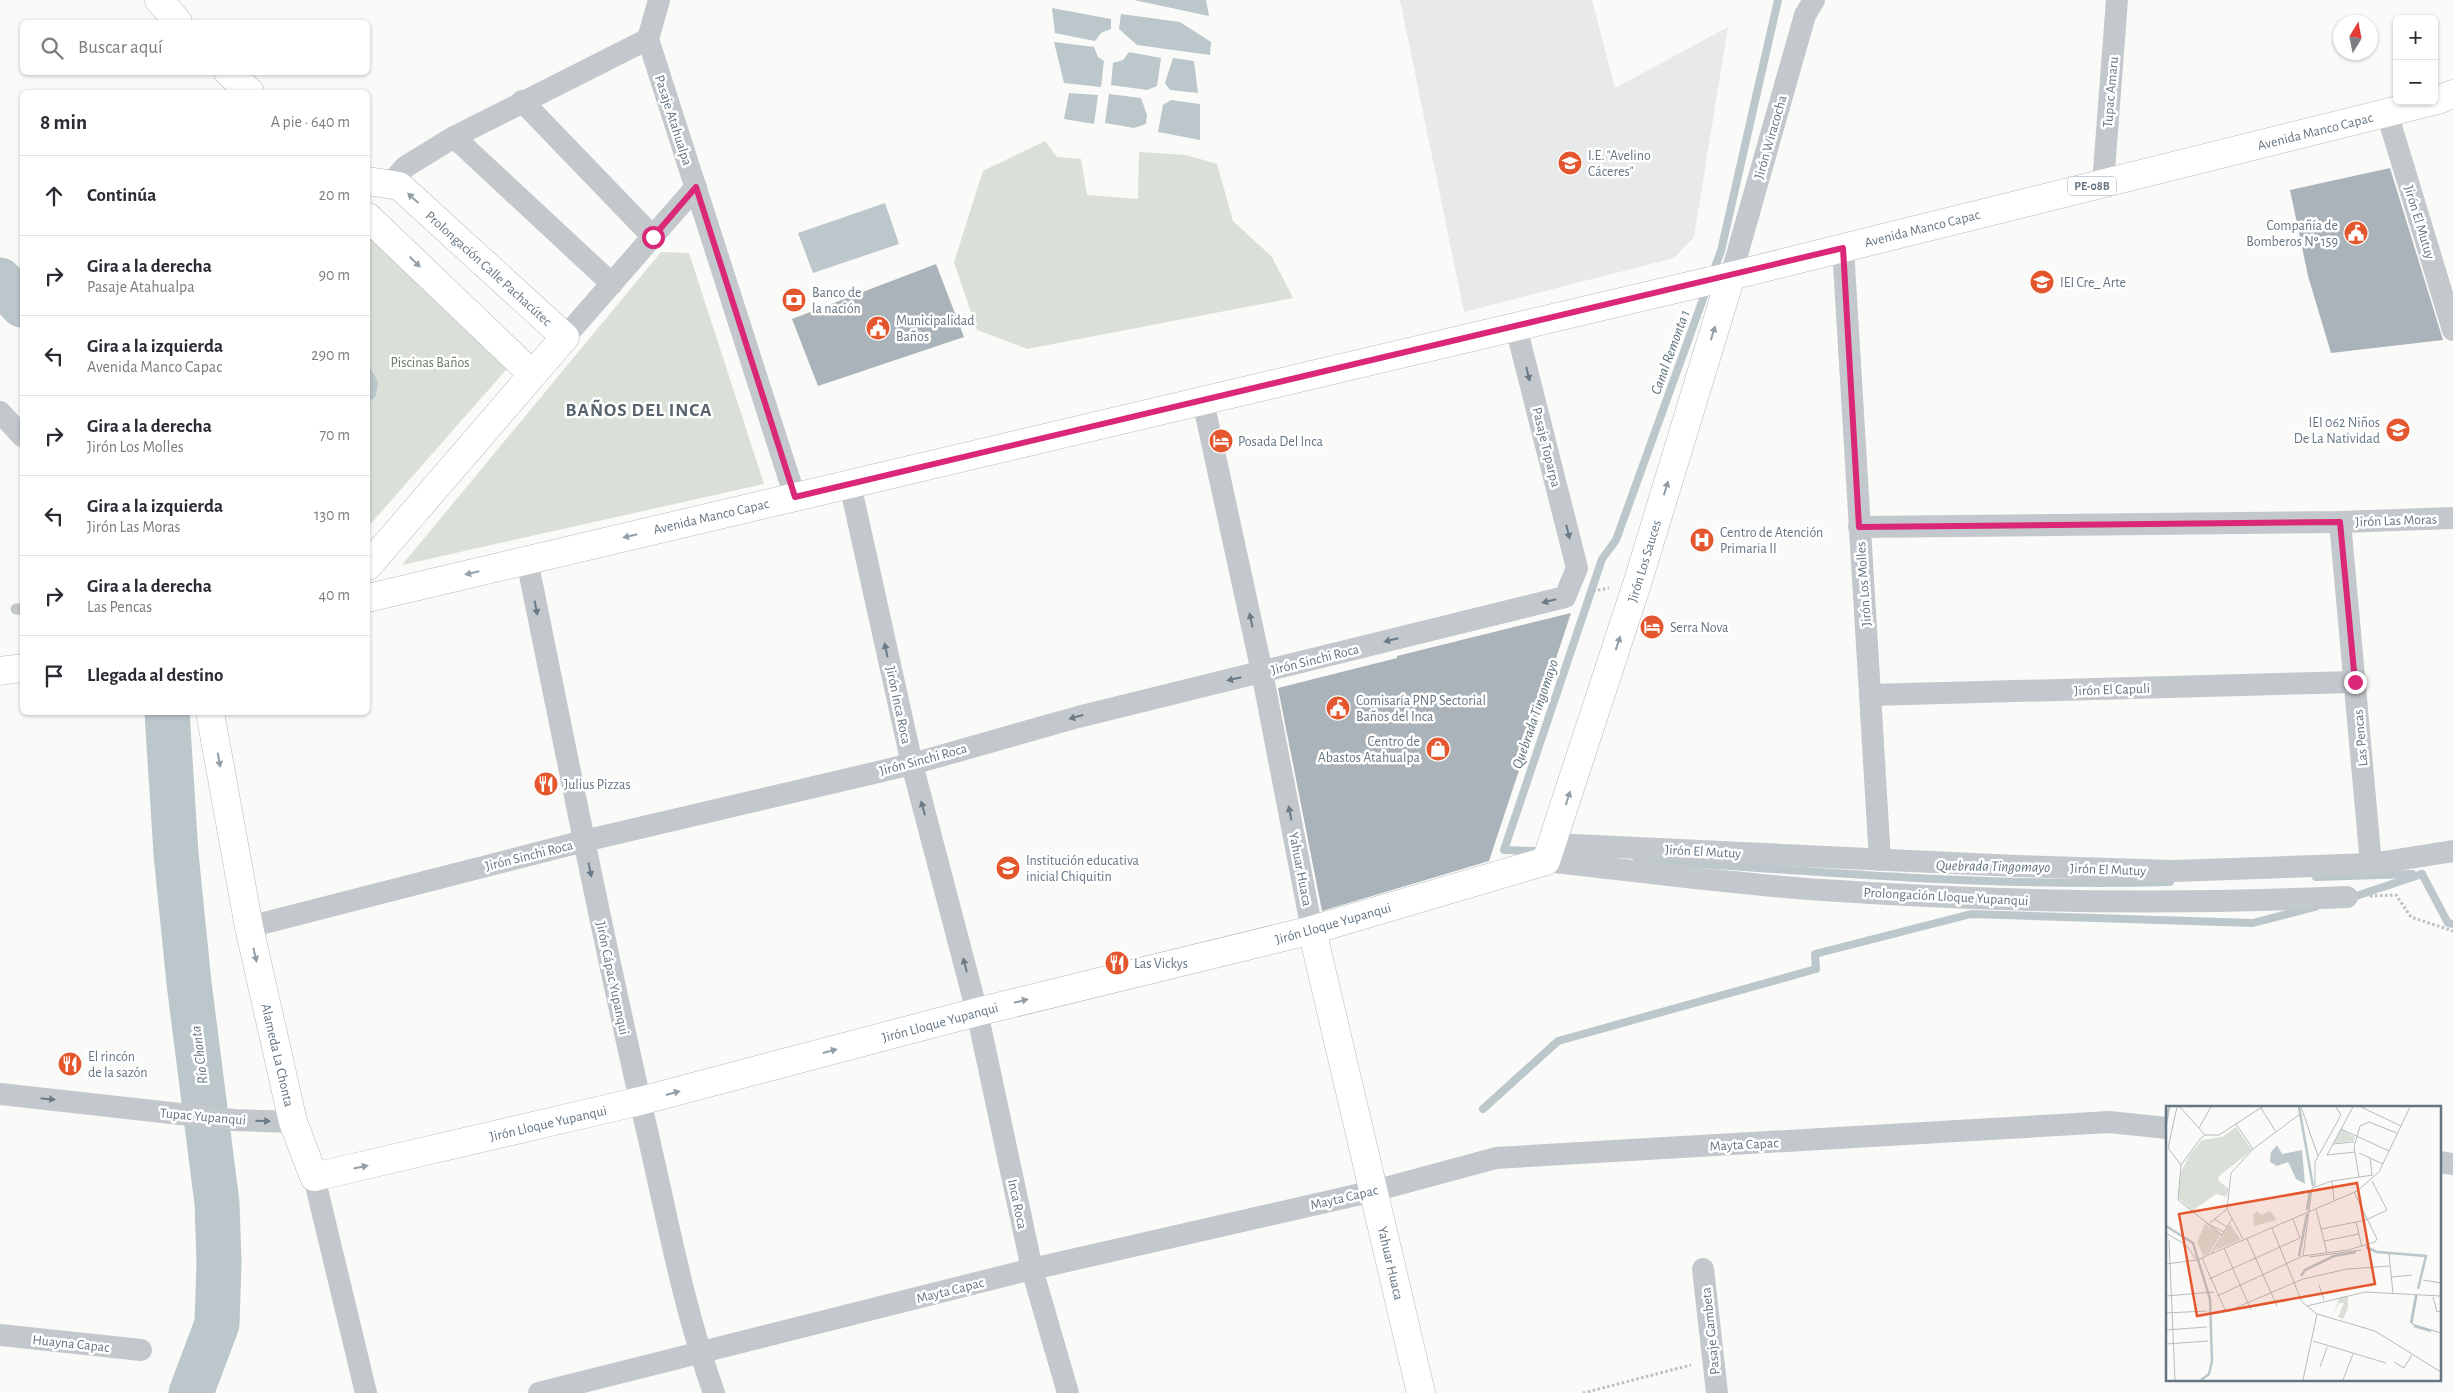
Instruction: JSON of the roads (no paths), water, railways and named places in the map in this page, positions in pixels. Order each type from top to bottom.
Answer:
[{"type":"main road","points":[[159,0],[176,20]]},
{"type":"main road","points":[[231,75],[248,90]]},
{"type":"main road","name":"Avenida Manco Capac","points":[[370,598],[1716,280],[2387,113],[2438,100],[2453,94]]},
{"type":"main road","name":"Prolongación Calle Pachacútec","points":[[370,564],[565,337],[405,191],[379,182]]},
{"type":"main road","points":[[370,219],[532,374]]},
{"type":"main road","name":"Jirón Los Sauces","points":[[1549,853],[1638,581],[1716,280]]},
{"type":"main road","points":[[0,671],[20,668]]},
{"type":"main road","name":"Alameda La Chonta","points":[[211,715],[249,927],[293,1122],[314,1177]]},
{"type":"main road","name":"Jirón Lloque Yupanqui","points":[[314,1177],[640,1101],[977,1012],[1312,930],[1549,853]]},
{"type":"main road","name":"Yahuar Huaca","points":[[1312,930],[1421,1393]]},
{"type":"street","points":[[379,182],[454,137],[648,39],[659,0]]},
{"type":"street","name":"Jirón Wiracocha","points":[[1716,280],[1805,15],[1814,0]]},
{"type":"street","name":"Tupac Amaru","points":[[2103,184],[2117,0]]},
{"type":"street","name":"Pasaje Atahualpa","points":[[648,39],[795,497]]},
{"type":"street","points":[[522,101],[653,237]]},
{"type":"street","name":"Jirón El Mutuy","points":[[2387,113],[2453,330]]},
{"type":"street","points":[[454,137],[612,284]]},
{"type":"street","points":[[565,337],[696,187]]},
{"type":"street","name":"Jirón Los Molles","points":[[1843,248],[1880,860]]},
{"type":"street","name":"Pasaje Toparpa","points":[[1516,327],[1577,568],[1565,597]]},
{"type":"street","name":"Yahuar Huaca","points":[[1203,401],[1262,672],[1312,930]]},
{"type":"street","points":[[0,412],[20,434]]},
{"type":"street","name":"Jirón Inca Roca","points":[[850,484],[912,764],[977,1012]]},
{"type":"street","name":"Jirón Las Moras","points":[[1859,527],[2340,522],[2453,518]]},
{"type":"street","name":"Las Pencas","points":[[2340,522],[2371,864]]},
{"type":"street","name":"Jirón Cápac Yupanqui","points":[[527,560],[584,842],[640,1101],[699,1352],[714,1393]]},
{"type":"street","name":"Jirón Sinchi Roca","points":[[249,927],[584,842],[912,764],[1078,717],[1565,597]]},
{"type":"street","name":"Jirón El Capuli","points":[[1870,695],[2355,682]]},
{"type":"street","name":"Jirón El Mutuy","points":[[1549,853],[1880,860],[2174,871],[2371,864],[2453,851]]},
{"type":"street","name":"Prolongación Lloque Yupanqui","points":[[1549,853],[1822,890],[2092,902],[2240,902],[2347,897]]},
{"type":"street","name":"Inca Roca","points":[[977,1012],[1032,1269],[1068,1393]]},
{"type":"street","name":"Tupac Yupanqui","points":[[0,1094],[234,1120],[293,1122]]},
{"type":"street","name":"Mayta Capac","points":[[539,1393],[1032,1269],[1374,1191],[1496,1158],[2109,1122],[2166,1128]]},
{"type":"street","points":[[2440,1162],[2453,1164]]},
{"type":"street","name":"Alameda La Chonta","points":[[314,1177],[366,1393]]},
{"type":"street","name":"Pasaje Gambeta","points":[[1703,1269],[1717,1393]]},
{"type":"street","name":"Huayna Capac","points":[[0,1336],[141,1350]]},
{"type":"waterway","name":"Canal Remonta 1","points":[[1712,275],[1721,251],[1778,0]]},
{"type":"waterway","name":"Río Chonta","points":[[0,280],[20,303]]},
{"type":"waterway","name":"Quebrada Tingomayo","points":[[1534,851],[1504,850],[1602,559],[1616,540],[1707,288]]},
{"type":"waterway","name":"Río Chonta","points":[[167,715],[176,854],[189,983],[217,1203],[219,1262],[217,1324],[191,1393]]},
{"type":"waterway","name":"Quebrada Tingomayo","points":[[1637,859],[1970,880],[2103,883],[2170,882]]},
{"type":"waterway","name":"Quebrada Tingomayo","points":[[2316,877],[2412,874]]},
{"type":"waterway","points":[[2422,874],[2448,923],[2453,924]]},
{"type":"waterway","points":[[2350,898],[2422,874]]},
{"type":"waterway","points":[[1483,1109],[1558,1041],[1816,969],[1815,954],[1971,914],[2253,923],[2315,907]]},
{"type":"place","name":"I.E. \"Avelino Cáceres\"","points":[[1570,163]]},
{"type":"place","name":"Compañía de Bomberos Nº 159","points":[[2356,233]]},
{"type":"place","name":"IEI Cre_ Arte","points":[[2042,282]]},
{"type":"place","name":"Banco de la nación","points":[[794,300]]},
{"type":"place","name":"Municipalidad Baños","points":[[878,328]]},
{"type":"place","name":"IEI 062 Niños De La Natividad","points":[[2398,430]]},
{"type":"place","name":"Posada Del Inca","points":[[1221,441]]},
{"type":"place","name":"Centro de Atención Primaria II","points":[[1702,540]]},
{"type":"place","name":"Serra Nova","points":[[1652,627]]},
{"type":"place","name":"Comisaría PNP Sectorial Baños del Inca","points":[[1338,708]]},
{"type":"place","name":"Centro de Abastos Atahualpa","points":[[1438,749]]},
{"type":"place","name":"Julius Pizzas","points":[[546,784]]},
{"type":"place","name":"Institución educativa inicial Chiquitin","points":[[1008,868]]},
{"type":"place","name":"Las Vickys","points":[[1117,963]]},
{"type":"place","name":"El rincón de la sazón","points":[[70,1064]]},
{"type":"district","name":"BAÑOS DEL INCA","points":[[639,409]]},
{"type":"park label","name":"Piscinas Baños","points":[[430,362]]}]
